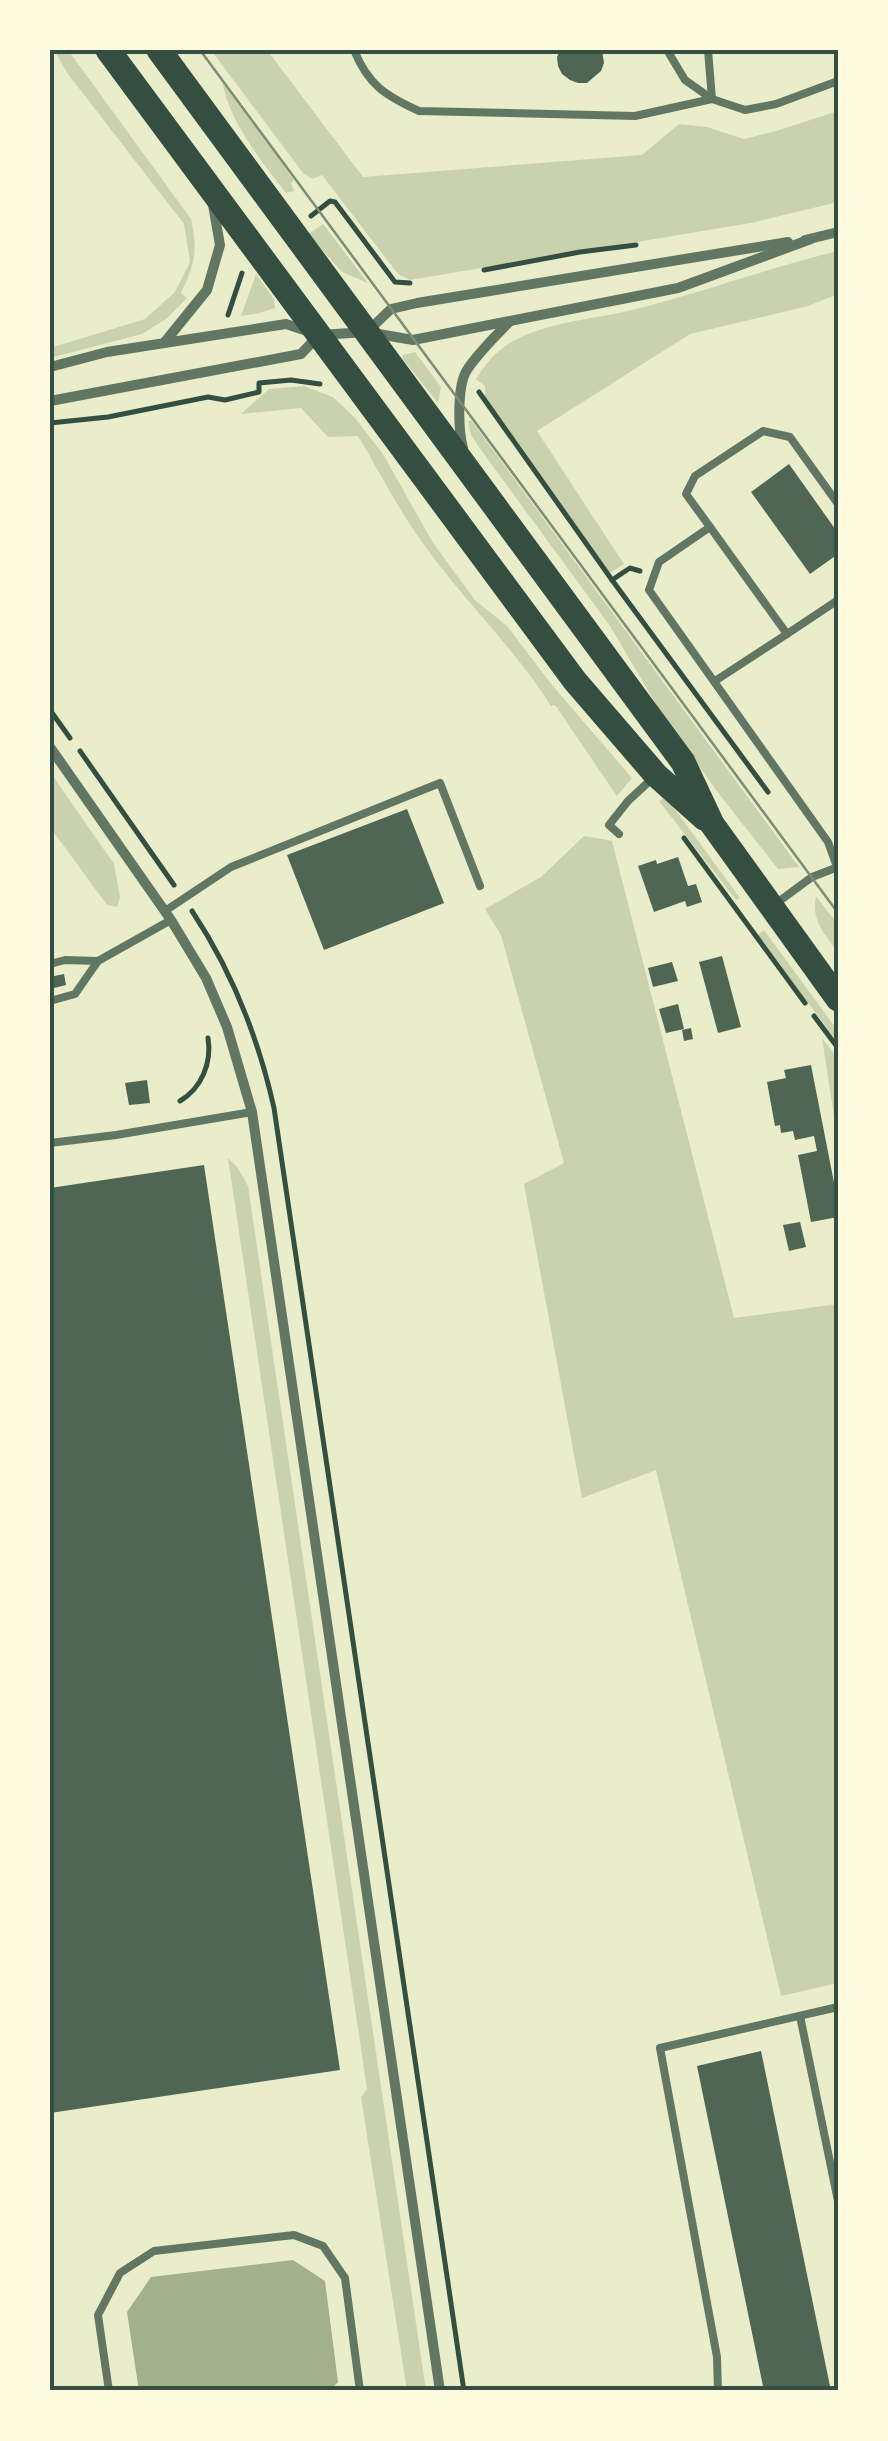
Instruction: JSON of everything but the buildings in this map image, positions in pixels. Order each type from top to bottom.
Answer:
[{"type":"main road","points":[[108,50],[575,681],[656,775],[712,824]]},
{"type":"main road","points":[[158,50],[684,762],[712,824],[838,1000]]},
{"type":"street","points":[[164,343],[207,290],[220,245],[207,184]]},
{"type":"street","points":[[368,332],[391,309],[838,232]]},
{"type":"street","points":[[50,367],[107,352],[286,324],[319,335],[368,332],[413,340],[678,288],[810,239]]},
{"type":"street","points":[[469,471],[460,438],[465,372],[510,321]]},
{"type":"street","points":[[50,401],[300,354],[319,335]]},
{"type":"street","points":[[50,747],[168,915],[206,978],[227,1027],[252,1112],[440,2391]]},
{"type":"lane","points":[[354,50],[373,84],[419,111],[635,116],[712,98]]},
{"type":"lane","points":[[667,50],[685,80],[712,98],[745,110],[776,104],[838,82]]},
{"type":"lane","points":[[708,50],[712,98]]},
{"type":"lane","points":[[786,634],[686,494],[695,476],[763,431],[790,437],[838,504]]},
{"type":"lane","points":[[710,528],[659,562],[649,590],[828,842],[837,867],[812,877],[770,907]]},
{"type":"lane","points":[[715,681],[838,600]]},
{"type":"lane","points":[[618,834],[609,825],[656,775]]},
{"type":"lane","points":[[50,1001],[75,994],[98,960],[168,915],[183,897],[231,867],[440,783],[480,886]]},
{"type":"lane","points":[[50,964],[98,960]]},
{"type":"lane","points":[[50,1144],[252,1112]]},
{"type":"lane","points":[[718,2391],[717,2358],[660,2048],[838,2007]]},
{"type":"lane","points":[[800,2016],[838,2202]]},
{"type":"lane","points":[[109,2391],[98,2315],[120,2273],[154,2251],[294,2235],[322,2246],[345,2278],[360,2391]]},
{"type":"path","points":[[474,272],[647,244]]},
{"type":"path","points":[[375,256],[395,282],[435,279],[440,300]]},
{"type":"path","points":[[465,372],[769,794]]},
{"type":"path","points":[[50,423],[95,419],[208,397],[245,397],[259,392],[259,382],[291,380],[322,384]]},
{"type":"path","points":[[612,580],[630,568],[654,576]]},
{"type":"path","points":[[180,1101],[201,1080],[210,1051],[208,1033],[248,1019]]},
{"type":"shaded area","points":[[54,50],[68,50],[191,219],[195,248],[181,293],[187,298],[166,319],[142,334],[50,358],[50,348],[145,319],[175,292],[190,262],[184,224],[68,74]]},
{"type":"shaded area","points":[[211,50],[267,50],[363,177],[642,155],[679,124],[707,127],[744,139],[838,111],[838,202],[751,223],[410,280],[398,274],[322,175],[312,179],[303,173]]},
{"type":"shaded area","points":[[222,80],[294,180],[294,191],[286,193],[247,140],[231,110]]},
{"type":"shaded area","points":[[323,224],[368,283],[342,272],[308,234]]},
{"type":"shaded area","points":[[838,251],[838,294],[808,306],[690,334],[537,431],[624,564],[610,573],[485,397],[485,386],[476,379],[483,369],[502,348],[536,331],[658,303]]},
{"type":"shaded area","points":[[256,274],[274,299],[275,308],[241,316]]},
{"type":"shaded area","points":[[415,352],[441,387],[438,403],[402,358]]},
{"type":"shaded area","points":[[304,386],[333,397],[355,418],[383,454],[433,543],[475,600],[507,626],[632,778],[617,796],[555,705],[551,706],[422,542],[358,436],[328,437],[301,408],[241,414],[269,389]]},
{"type":"shaded area","points":[[471,420],[799,867],[778,869],[716,790],[662,714],[610,626],[471,435]]},
{"type":"shaded area","points":[[50,772],[114,864],[120,897],[117,907],[107,905],[50,827]]},
{"type":"shaded area","points":[[666,797],[740,898],[736,900],[659,801]]},
{"type":"shaded area","points":[[584,836],[612,841],[734,1318],[838,1304],[838,1983],[781,1996],[656,1470],[582,1498],[524,1184],[564,1163],[501,935],[485,909],[541,877]]},
{"type":"shaded area","points":[[816,896],[838,925],[838,952],[817,920]]},
{"type":"shaded area","points":[[764,930],[838,1031],[838,1043],[758,935]]},
{"type":"shaded area","points":[[822,1038],[838,1059],[838,1142]]},
{"type":"shaded area","points":[[228,1158],[248,1186],[426,2391],[407,2391],[361,2097],[367,2089],[366,2082]]},
{"type":"shaded area","points":[[293,2260],[325,2281],[338,2382],[330,2391],[139,2391],[127,2312],[151,2277]]},
{"type":"tram line","points":[[200,50],[838,913]]}]
